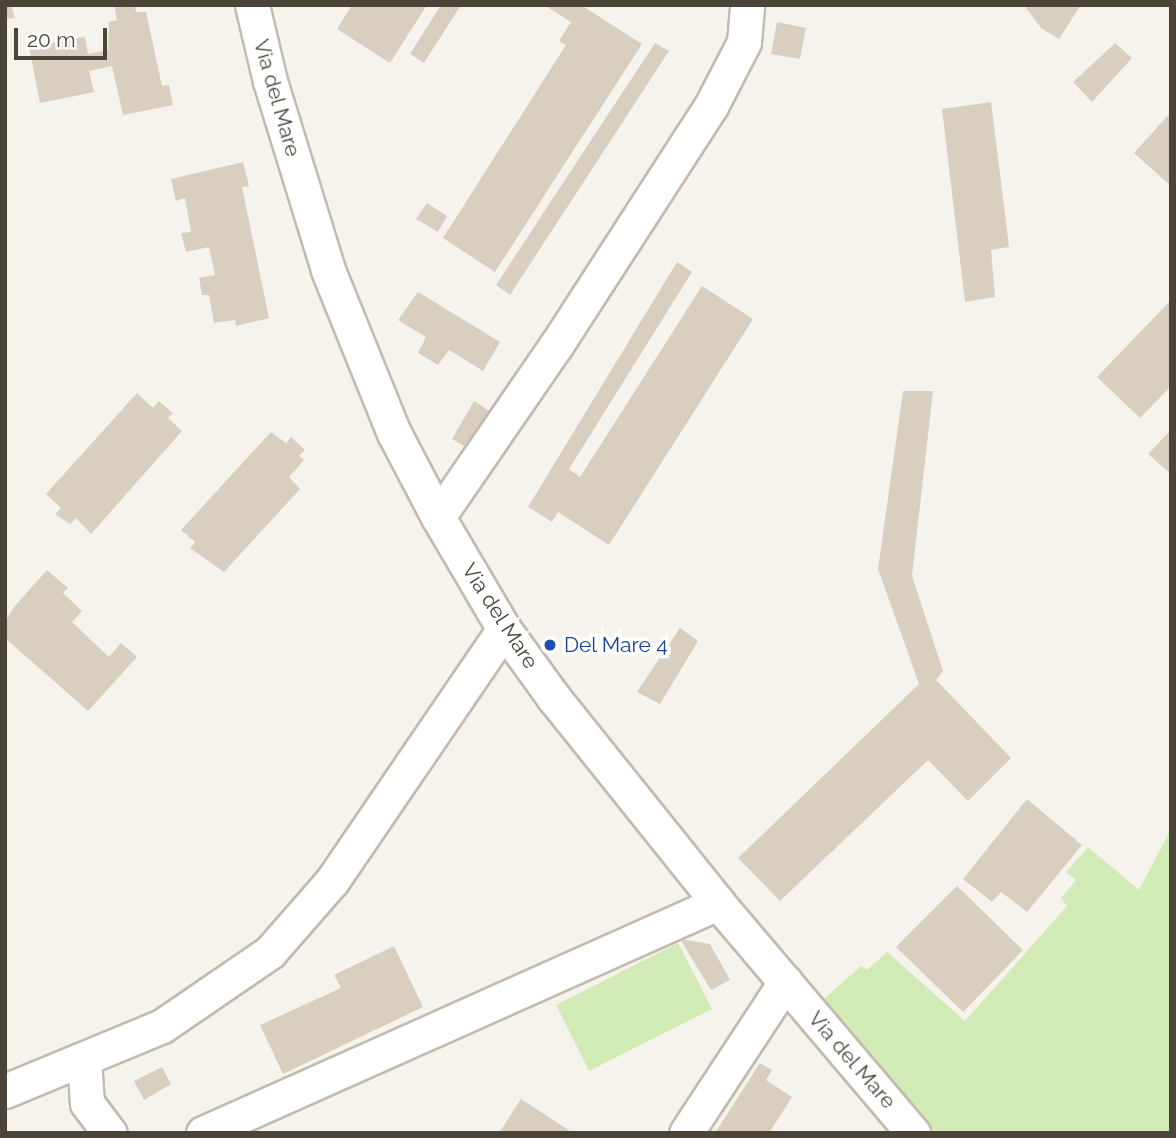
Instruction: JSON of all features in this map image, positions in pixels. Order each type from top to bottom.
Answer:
[{"type":"street","name":"Via del Mare","points":[[253,5],[270,81],[328,270],[394,433],[438,517],[504,629],[718,903],[914,1133]]},
{"type":"street","points":[[438,517],[557,344],[710,106],[744,42],[747,5]]},
{"type":"street","points":[[5,1091],[162,1026],[270,952],[332,881],[504,629]]},
{"type":"street","points":[[203,1133],[718,903]]},
{"type":"street","points":[[686,1133],[785,982]]},
{"type":"street","points":[[83,1059],[87,1103],[110,1133]]},
{"type":"green space","points":[[1171,829],[1171,1133],[936,1133],[824,999],[861,966],[867,970],[887,952],[965,1021],[1067,906],[1061,898],[1076,880],[1066,872],[1088,847],[1139,890]]},
{"type":"green space","points":[[678,943],[712,1009],[589,1071],[556,1005]]},
{"type":"building","points":[[5,5],[11,5],[15,18],[5,19]]},
{"type":"building","points":[[114,5],[135,5],[136,12],[146,12],[162,86],[169,85],[173,105],[123,115],[112,66],[89,71],[94,92],[40,103],[29,47],[85,37],[88,54],[108,50],[109,22],[117,20]]},
{"type":"building","points":[[352,5],[427,5],[390,63],[337,29]]},
{"type":"building","points":[[441,5],[461,5],[424,63],[410,54]]},
{"type":"building","points":[[544,5],[581,5],[642,44],[495,272],[443,238],[566,45],[559,41],[571,22]]},
{"type":"building","points":[[1024,5],[1081,5],[1059,39],[1041,28]]},
{"type":"building","points":[[777,22],[806,28],[800,59],[771,54]]},
{"type":"building","points":[[655,43],[669,51],[510,295],[496,285]]},
{"type":"building","points":[[1115,43],[1132,58],[1092,102],[1073,82]]},
{"type":"building","points":[[991,102],[1009,247],[991,250],[995,297],[965,302],[942,109]]},
{"type":"building","points":[[1171,112],[1171,186],[1134,153]]},
{"type":"building","points":[[243,162],[249,186],[242,187],[269,318],[236,326],[235,320],[214,323],[209,295],[202,295],[199,278],[215,275],[209,247],[186,252],[181,233],[191,232],[185,198],[176,201],[171,179]]},
{"type":"building","points":[[427,203],[447,216],[438,232],[416,219]]},
{"type":"building","points":[[677,262],[692,272],[569,469],[580,477],[702,286],[753,319],[609,545],[558,512],[552,522],[528,507]]},
{"type":"building","points":[[418,292],[500,342],[483,371],[449,350],[438,365],[418,353],[426,337],[398,320]]},
{"type":"building","points":[[1171,300],[1171,386],[1140,418],[1097,377]]},
{"type":"building","points":[[903,391],[933,391],[912,576],[943,671],[936,680],[1011,758],[968,801],[928,760],[780,901],[738,858],[919,684],[878,569]]},
{"type":"building","points":[[137,393],[153,408],[159,401],[173,413],[168,418],[182,431],[91,534],[76,518],[70,524],[55,514],[61,508],[46,494]]},
{"type":"building","points":[[474,401],[494,414],[471,450],[452,439]]},
{"type":"building","points":[[1171,430],[1171,474],[1148,454]]},
{"type":"building","points":[[271,432],[286,443],[291,437],[305,450],[299,456],[304,460],[289,477],[300,489],[224,572],[190,548],[195,542],[181,530]]},
{"type":"building","points":[[47,570],[68,588],[63,593],[82,611],[72,622],[109,657],[121,643],[137,657],[88,711],[5,638],[5,622],[14,607]]},
{"type":"building","points":[[680,628],[698,641],[660,704],[637,692]]},
{"type":"building","points":[[1027,799],[1082,845],[1027,912],[1001,892],[992,902],[963,879]]},
{"type":"building","points":[[957,886],[1023,950],[963,1012],[896,947]]},
{"type":"building","points":[[680,939],[710,944],[730,980],[711,990]]},
{"type":"building","points":[[394,946],[423,1007],[283,1074],[260,1025],[341,988],[334,975]]},
{"type":"building","points":[[760,1063],[772,1070],[766,1080],[792,1097],[769,1133],[715,1133]]},
{"type":"building","points":[[162,1067],[171,1084],[144,1100],[134,1081]]},
{"type":"building","points":[[521,1099],[573,1133],[499,1133]]},
{"type":"place","name":"Del Mare 4","points":[[550,645]]}]
